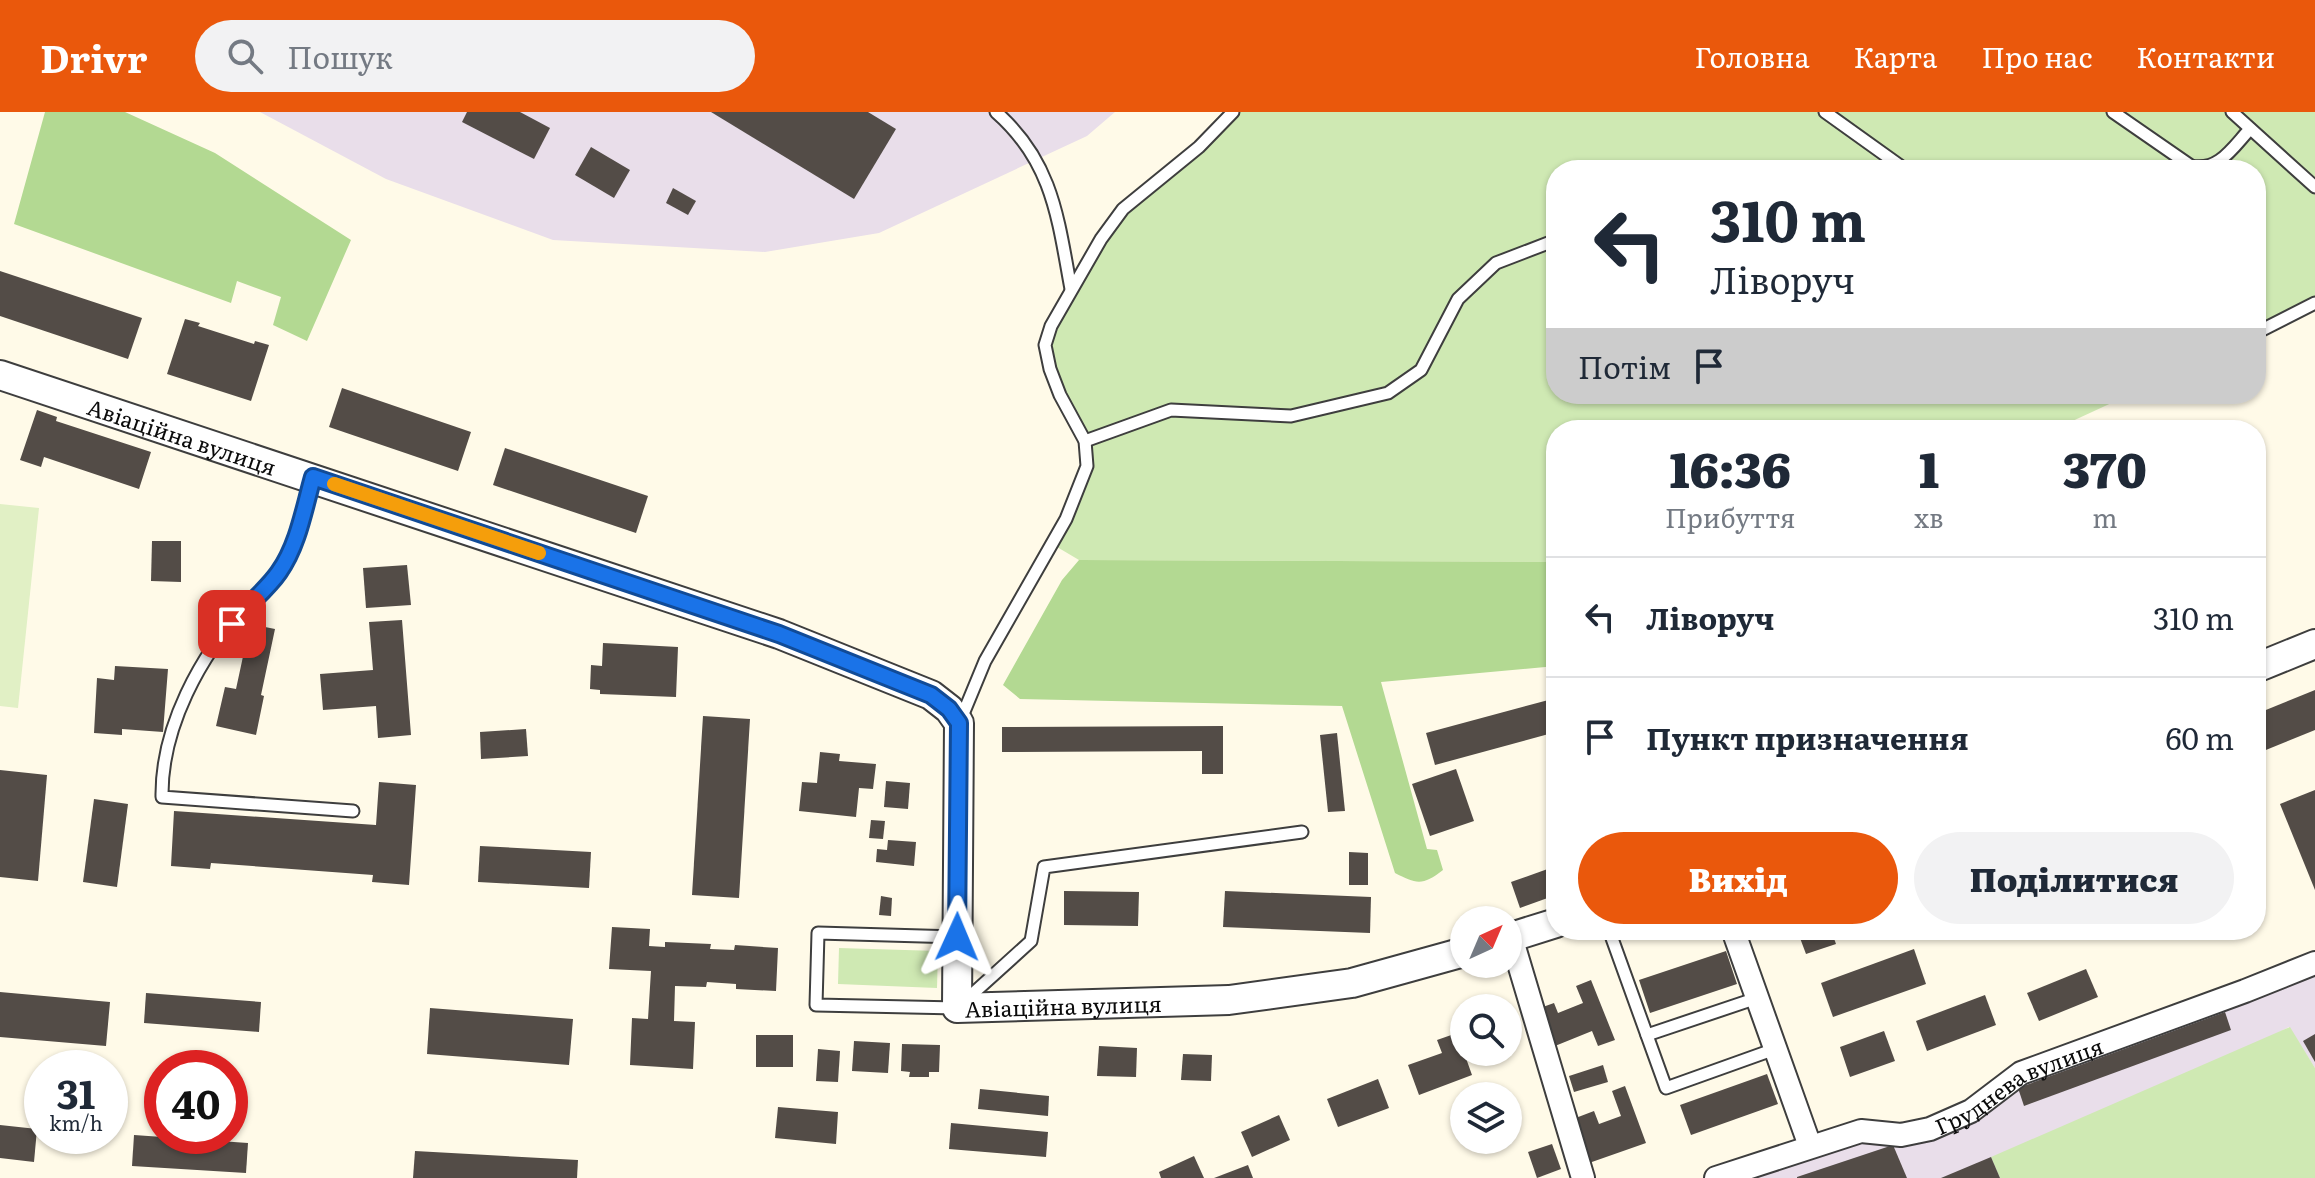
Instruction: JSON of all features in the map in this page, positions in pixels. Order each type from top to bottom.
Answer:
[{"type":"street","name":"Авіаційна вулиця","points":[[0,375],[779,634],[931,695],[949,709],[959,723],[957,1008],[1229,1000],[1352,983],[1450,956]]},
{"type":"street","points":[[2266,664],[2315,644]]},
{"type":"street","points":[[1522,934],[1546,926]]},
{"type":"street","points":[[1737,940],[1810,1146]]},
{"type":"street","name":"Груднева вулиця","points":[[1716,1178],[1861,1131],[1901,1135],[1930,1129],[1971,1111],[2021,1073],[2315,963]]},
{"type":"street","points":[[1522,977],[1583,1178]]},
{"type":"lane","points":[[998,112],[1037,159],[1054,198],[1071,289]]},
{"type":"lane","points":[[959,723],[985,661],[1066,519],[1087,466],[1085,441],[1050,369],[1045,345],[1051,326],[1101,239],[1123,209],[1199,147],[1233,112]]},
{"type":"lane","points":[[1825,112],[1892,160]]},
{"type":"lane","points":[[2113,112],[2182,160]]},
{"type":"lane","points":[[2232,112],[2315,187]]},
{"type":"lane","points":[[2221,160],[2250,129]]},
{"type":"lane","points":[[1085,441],[1171,410],[1291,416],[1388,393],[1421,370],[1458,299],[1496,263],[1546,244]]},
{"type":"lane","points":[[2266,328],[2315,303]]},
{"type":"lane","points":[[313,477],[292,550],[277,575],[245,607],[207,659],[174,722],[162,770],[162,797],[353,811]]},
{"type":"lane","points":[[957,937],[818,933],[816,1005],[957,1008],[1031,941],[1044,867],[1302,832]]},
{"type":"lane","points":[[1613,940],[1666,1088],[1775,1049]]},
{"type":"lane","points":[[1647,1035],[1757,998]]},
{"type":"shaded area","points":[[260,112],[1115,112],[1087,136],[879,233],[765,252],[553,240],[386,179]]},
{"type":"shaded area","points":[[2315,963],[2315,1068],[2289,1027],[2000,1178],[1716,1178],[1810,1146],[1901,1135]]},
{"type":"green space","points":[[45,112],[125,112],[215,153],[351,240],[307,341],[273,325],[281,297],[237,281],[231,303],[14,224]]},
{"type":"green space","points":[[1233,112],[2315,112],[2315,303],[2266,328],[2266,160],[1546,160],[1546,404],[2109,404],[2075,420],[1546,420],[1546,562],[1079,560],[1052,544],[1087,466],[1045,345],[1123,209]]},
{"type":"green space","points":[[0,504],[39,508],[18,708],[0,706]]},
{"type":"green space","points":[[1079,560],[1546,562],[1546,667],[1381,682],[1427,849],[1437,850],[1443,870],[1419,882],[1395,873],[1342,706],[1020,699],[1003,685],[1062,580]]},
{"type":"green space","points":[[839,948],[938,951],[937,988],[838,984]]},
{"type":"green space","points":[[2290,1027],[2315,1068],[2315,1178],[2000,1178],[1991,1157]]},
{"type":"building","points":[[467,112],[520,112],[550,128],[534,159],[462,122]]},
{"type":"building","points":[[711,112],[868,112],[896,129],[854,199]]},
{"type":"building","points":[[591,147],[630,170],[614,198],[575,175]]},
{"type":"building","points":[[673,188],[696,201],[688,215],[666,203]]},
{"type":"building","points":[[0,271],[142,318],[128,359],[0,316]]},
{"type":"building","points":[[185,319],[254,344],[255,341],[269,345],[251,401],[167,374]]},
{"type":"building","points":[[342,388],[471,432],[458,471],[329,427]]},
{"type":"building","points":[[37,410],[57,417],[56,421],[151,452],[139,489],[44,457],[41,467],[20,460]]},
{"type":"building","points":[[505,448],[648,496],[636,533],[493,485]]},
{"type":"building","points":[[152,541],[181,541],[181,582],[151,581]]},
{"type":"building","points":[[407,565],[411,605],[366,608],[363,568]]},
{"type":"building","points":[[402,620],[411,735],[378,738],[376,706],[323,710],[320,674],[373,670],[369,622]]},
{"type":"building","points":[[250,624],[275,629],[256,735],[216,726],[225,687],[236,689]]},
{"type":"building","points":[[603,643],[678,647],[676,697],[600,694],[600,690],[590,689],[591,665],[602,666]]},
{"type":"building","points":[[115,666],[168,669],[163,732],[122,729],[122,735],[94,733],[97,678],[114,680]]},
{"type":"building","points":[[2315,690],[2315,730],[2266,750],[2266,710]]},
{"type":"building","points":[[1546,701],[1546,735],[1435,765],[1426,733]]},
{"type":"building","points":[[703,716],[750,719],[739,898],[692,895]]},
{"type":"building","points":[[1223,726],[1223,774],[1202,774],[1202,751],[1002,752],[1002,727]]},
{"type":"building","points":[[526,729],[528,756],[481,759],[480,732]]},
{"type":"building","points":[[1337,733],[1345,811],[1328,812],[1320,735]]},
{"type":"building","points":[[820,752],[840,754],[839,761],[876,764],[873,789],[859,788],[856,817],[799,811],[802,782],[817,783]]},
{"type":"building","points":[[1456,769],[1474,821],[1430,836],[1412,784]]},
{"type":"building","points":[[0,770],[47,775],[38,881],[0,877]]},
{"type":"building","points":[[886,781],[910,783],[908,809],[884,807]]},
{"type":"building","points":[[379,782],[416,785],[409,885],[372,882],[373,875],[211,863],[210,869],[171,866],[174,811],[376,825]]},
{"type":"building","points":[[2315,790],[2315,890],[2280,804]]},
{"type":"building","points":[[94,799],[128,804],[117,887],[83,882]]},
{"type":"building","points":[[871,820],[885,821],[883,839],[869,838]]},
{"type":"building","points":[[888,840],[916,842],[914,866],[876,862],[877,849],[887,850]]},
{"type":"building","points":[[480,846],[591,852],[589,888],[478,882]]},
{"type":"building","points":[[1349,852],[1368,853],[1368,885],[1349,885]]},
{"type":"building","points":[[1546,870],[1546,899],[1519,906],[1511,882]]},
{"type":"building","points":[[1064,891],[1139,892],[1138,926],[1064,925]]},
{"type":"building","points":[[1225,891],[1371,897],[1370,933],[1223,927]]},
{"type":"building","points":[[881,896],[892,898],[891,916],[879,915]]},
{"type":"building","points":[[612,927],[650,929],[649,946],[665,947],[665,942],[711,944],[710,949],[734,950],[735,945],[778,948],[776,991],[736,989],[736,984],[707,982],[706,987],[675,986],[674,1021],[695,1022],[693,1069],[630,1065],[632,1018],[648,1019],[651,971],[609,969]]},
{"type":"building","points":[[1801,940],[1835,940],[1836,944],[1806,954]]},
{"type":"building","points":[[1914,949],[1926,984],[1833,1017],[1821,983]]},
{"type":"building","points":[[1726,951],[1737,984],[1650,1013],[1639,980]]},
{"type":"building","points":[[2086,969],[2098,997],[2039,1021],[2027,993]]},
{"type":"building","points":[[1591,980],[1615,1040],[1598,1046],[1592,1031],[1555,1046],[1540,1008],[1554,1003],[1558,1013],[1583,1003],[1576,986]]},
{"type":"building","points":[[0,992],[110,1002],[106,1046],[0,1037]]},
{"type":"building","points":[[146,993],[261,1002],[259,1032],[144,1023]]},
{"type":"building","points":[[1985,995],[1996,1025],[1927,1051],[1916,1021]]},
{"type":"building","points":[[430,1008],[573,1019],[569,1065],[427,1054]]},
{"type":"building","points":[[2225,1012],[2231,1030],[2024,1106],[2018,1088]]},
{"type":"building","points":[[1884,1031],[1895,1061],[1850,1077],[1840,1047]]},
{"type":"building","points":[[2315,1034],[2315,1062],[2303,1041]]},
{"type":"building","points":[[756,1035],[793,1035],[793,1067],[756,1067]]},
{"type":"building","points":[[1450,1035],[1450,1066],[1469,1066],[1472,1075],[1419,1095],[1408,1065],[1442,1053],[1437,1040]]},
{"type":"building","points":[[854,1041],[890,1043],[888,1073],[852,1071]]},
{"type":"building","points":[[902,1044],[940,1045],[939,1072],[929,1072],[929,1077],[909,1077],[910,1072],[901,1071]]},
{"type":"building","points":[[1099,1046],[1137,1048],[1136,1077],[1097,1076]]},
{"type":"building","points":[[818,1049],[840,1051],[838,1082],[816,1081]]},
{"type":"building","points":[[1183,1054],[1212,1055],[1211,1081],[1181,1080]]},
{"type":"building","points":[[1603,1065],[1608,1082],[1574,1092],[1569,1076]]},
{"type":"building","points":[[1767,1074],[1778,1104],[1691,1135],[1680,1105]]},
{"type":"building","points":[[1378,1079],[1389,1108],[1338,1127],[1327,1099]]},
{"type":"building","points":[[1625,1086],[1646,1143],[1589,1163],[1573,1119],[1594,1111],[1599,1124],[1621,1116],[1612,1091]]},
{"type":"building","points":[[980,1089],[1049,1096],[1048,1116],[978,1109]]},
{"type":"building","points":[[778,1107],[838,1112],[836,1144],[775,1138]]},
{"type":"building","points":[[1279,1115],[1290,1140],[1252,1157],[1241,1132]]},
{"type":"building","points":[[951,1123],[1048,1132],[1046,1157],[949,1149]]},
{"type":"building","points":[[0,1125],[24,1128],[24,1154],[35,1154],[34,1162],[0,1158]]},
{"type":"building","points":[[134,1135],[144,1136],[144,1154],[247,1154],[246,1173],[132,1166]]},
{"type":"building","points":[[1552,1144],[1561,1169],[1537,1178],[1528,1152]]},
{"type":"building","points":[[1893,1145],[1907,1178],[1797,1178],[1797,1177]]},
{"type":"building","points":[[415,1151],[578,1160],[577,1178],[413,1178]]},
{"type":"building","points":[[1194,1156],[1204,1178],[1161,1178],[1159,1172]]},
{"type":"building","points":[[1991,1157],[2000,1178],[1941,1178]]},
{"type":"building","points":[[1248,1165],[1253,1178],[1214,1178]]},
{"type":"slow traffic","points":[[334,484],[539,553]]},
{"type":"route","points":[[232,624],[277,575],[292,550],[313,477],[779,634],[931,695],[949,709],[959,723],[957,937]]}]
